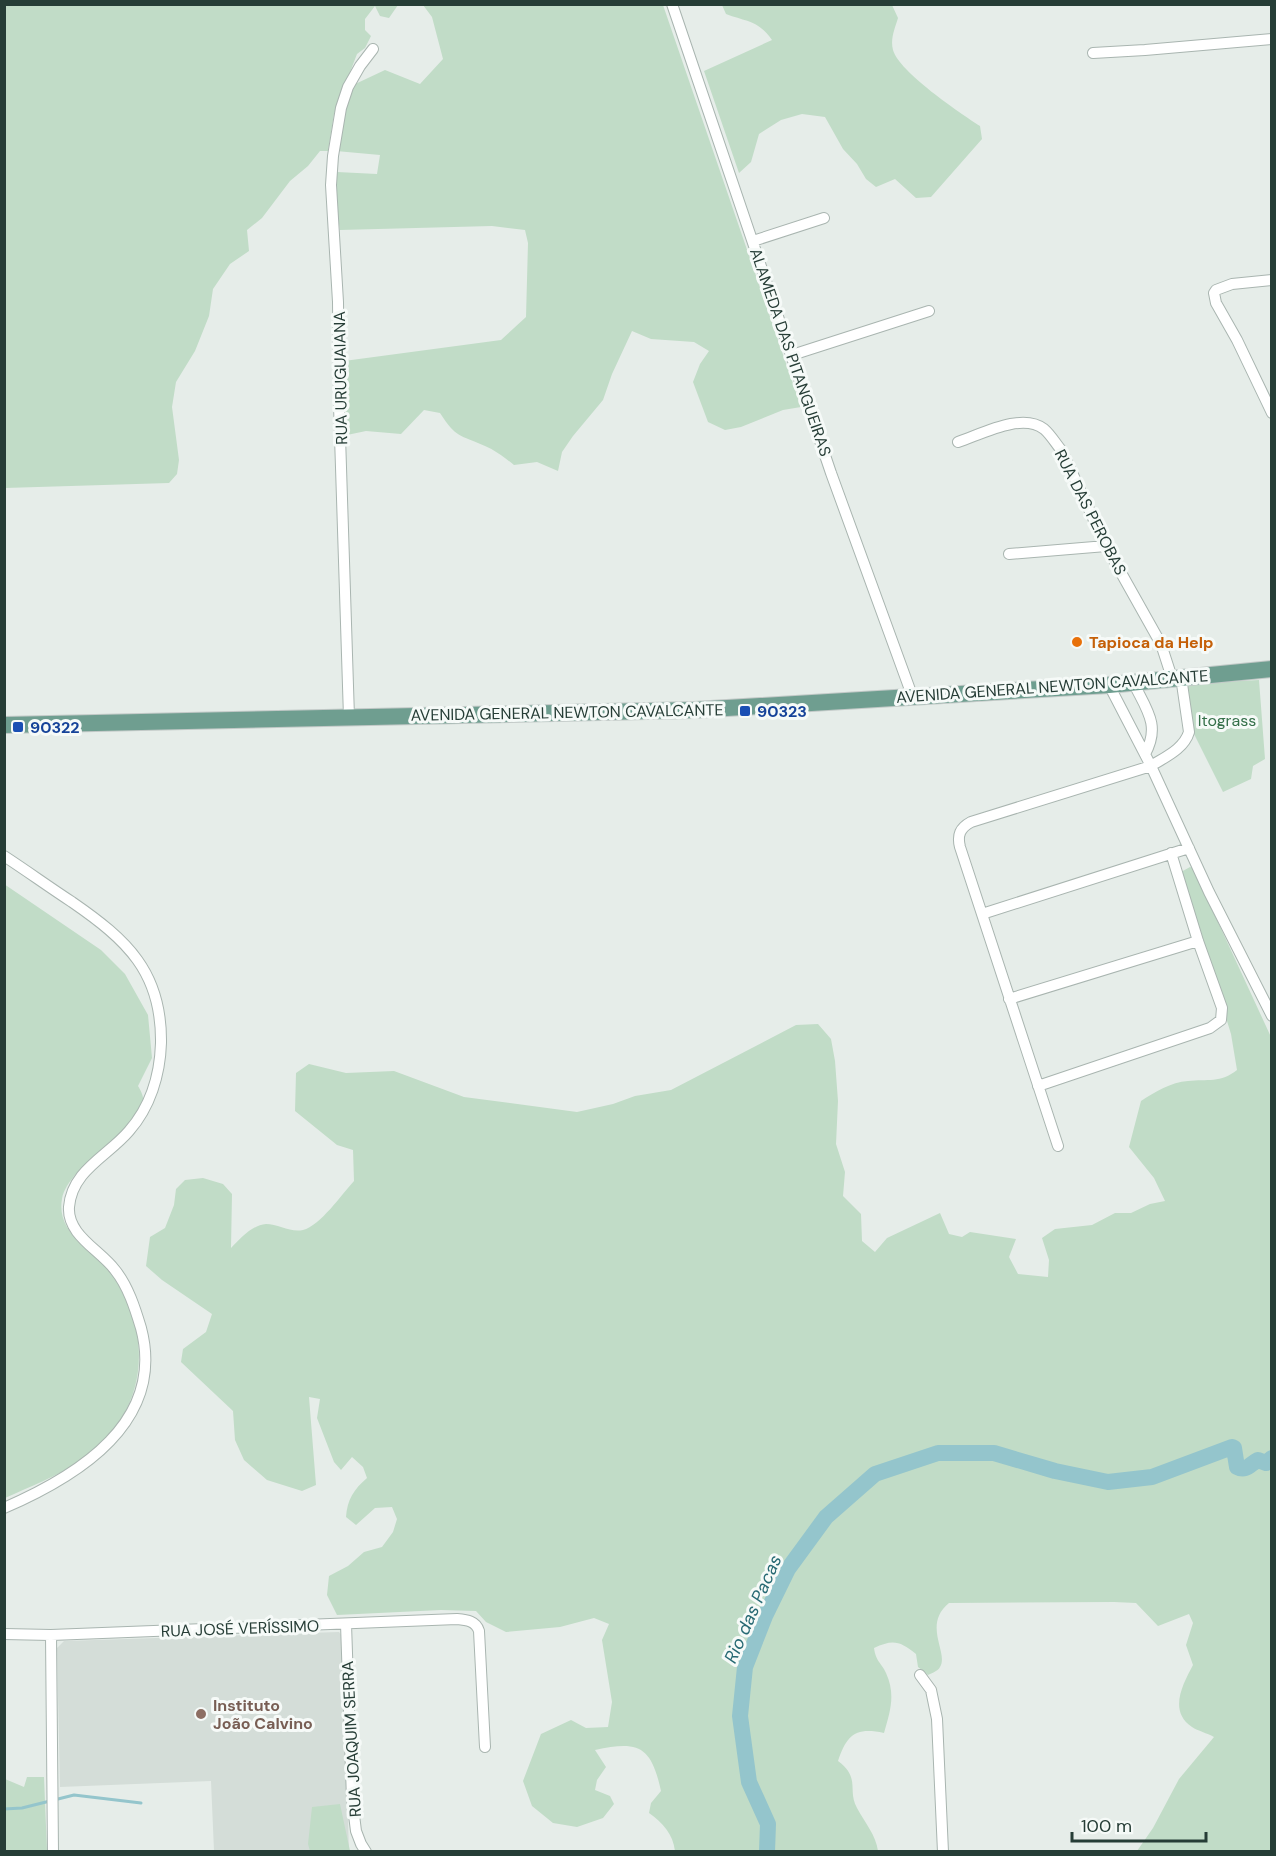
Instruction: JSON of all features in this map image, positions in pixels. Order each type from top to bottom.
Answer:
[{"type":"main road","name":"AVENIDA GENERAL NEWTON CAVALCANTE","points":[[4,725],[694,710],[1108,685],[1272,669]]},
{"type":"street","name":"ALAMEDA DAS PITANGUEIRAS","points":[[672,4],[838,492],[913,698]]},
{"type":"street","points":[[1093,53],[1272,39]]},
{"type":"street","name":"RUA URUGUAIANA","points":[[349,717],[339,405],[339,314],[331,185],[341,108],[348,87],[373,49]]},
{"type":"street","points":[[753,241],[824,218]]},
{"type":"street","points":[[1272,280],[1232,284],[1216,290],[1214,294],[1216,303],[1269,402],[1272,413]]},
{"type":"street","points":[[792,355],[929,312]]},
{"type":"street","name":"RUA DAS PEROBAS","points":[[958,442],[1019,422],[1026,422],[1044,430],[1062,451],[1106,546],[1161,644],[1176,677],[1189,724],[1187,738],[1177,749],[1151,766]]},
{"type":"street","points":[[1009,554],[1106,546]]},
{"type":"street","points":[[1133,682],[1154,730],[1145,754]]},
{"type":"street","points":[[1108,685],[1151,766],[1272,1016]]},
{"type":"street","points":[[1058,1146],[959,842],[959,835],[963,828],[971,822],[1151,766]]},
{"type":"street","points":[[982,914],[1189,848]]},
{"type":"street","points":[[1038,1086],[1210,1028],[1221,1020],[1222,1008],[1198,941],[1171,853]]},
{"type":"street","points":[[4,856],[106,926],[128,946],[152,985],[159,1005],[161,1032],[155,1082],[148,1101],[137,1121],[124,1137],[85,1170],[75,1185],[69,1208],[70,1221],[78,1233],[117,1272],[131,1298],[138,1318],[146,1359],[137,1403],[123,1426],[96,1455],[60,1479],[4,1508]]},
{"type":"street","points":[[1175,867],[1195,861]]},
{"type":"street","points":[[1009,999],[1198,941]]},
{"type":"street","name":"RUA JOSÉ VERÍSSIMO","points":[[4,1634],[51,1635],[457,1619],[475,1623],[479,1636],[485,1747]]},
{"type":"street","name":"RUA JOAQUIM SERRA","points":[[346,1624],[352,1799],[356,1831],[366,1851]]},
{"type":"street","points":[[51,1635],[53,1851]]},
{"type":"street","points":[[920,1675],[931,1690],[936,1719],[943,1851]]},
{"type":"shaded area","name":"Instituto João Calvino","points":[[339,1632],[342,1636],[349,1851],[214,1851],[211,1781],[60,1787],[57,1648],[64,1641]]},
{"type":"green space","points":[[4,5],[398,5],[389,18],[380,16],[375,6],[365,19],[365,30],[371,36],[365,48],[357,54],[334,114],[328,151],[320,151],[308,166],[290,181],[262,218],[247,230],[249,251],[230,264],[213,289],[209,316],[195,351],[176,382],[172,407],[179,460],[177,474],[169,483],[5,488]]},
{"type":"green space","points":[[423,5],[663,5],[801,407],[783,410],[741,427],[725,430],[708,422],[693,382],[700,364],[709,351],[694,342],[651,339],[632,331],[603,400],[562,452],[558,471],[537,462],[514,465],[500,454],[459,435],[440,413],[424,410],[401,434],[366,431],[347,435],[344,361],[501,340],[526,317],[528,243],[525,230],[492,226],[340,230],[334,192],[337,172],[377,174],[380,155],[336,151],[351,86],[385,70],[420,84],[443,59],[432,17]]},
{"type":"green space","points":[[722,5],[892,5],[898,18],[892,42],[898,59],[931,91],[980,126],[982,139],[931,197],[916,198],[895,179],[876,187],[866,179],[857,164],[843,149],[825,117],[802,114],[781,120],[759,134],[751,162],[739,173],[704,71],[772,40],[757,25],[726,14]]},
{"type":"green space","name":"Itograss","points":[[1259,680],[1265,759],[1253,766],[1251,779],[1223,792],[1194,734],[1187,684]]},
{"type":"green space","points":[[1190,867],[1193,868],[1271,1037],[1271,1851],[1137,1851],[1153,1828],[1179,1779],[1214,1737],[1192,1727],[1185,1721],[1179,1705],[1185,1680],[1193,1665],[1186,1645],[1193,1623],[1189,1614],[1158,1626],[1136,1603],[1114,1602],[949,1603],[941,1611],[937,1620],[942,1661],[938,1670],[928,1675],[918,1667],[916,1654],[901,1644],[886,1643],[874,1648],[891,1689],[890,1711],[884,1733],[866,1731],[854,1735],[845,1745],[838,1761],[849,1773],[854,1802],[873,1834],[878,1851],[675,1851],[666,1829],[649,1813],[651,1803],[661,1791],[653,1764],[640,1750],[622,1746],[595,1750],[606,1767],[597,1780],[595,1790],[610,1796],[614,1804],[603,1818],[577,1827],[553,1823],[532,1806],[523,1781],[541,1734],[571,1720],[586,1728],[608,1727],[612,1702],[602,1640],[609,1624],[594,1618],[560,1627],[506,1632],[486,1622],[476,1611],[441,1610],[337,1615],[327,1595],[329,1576],[348,1566],[364,1552],[382,1547],[393,1532],[397,1519],[392,1507],[375,1508],[356,1525],[346,1517],[352,1495],[367,1478],[363,1467],[352,1457],[341,1470],[334,1462],[317,1418],[320,1399],[309,1397],[316,1485],[302,1491],[267,1480],[244,1460],[235,1440],[233,1411],[181,1362],[183,1349],[206,1332],[212,1314],[162,1280],[146,1266],[150,1237],[165,1228],[174,1205],[176,1189],[185,1180],[203,1178],[223,1184],[232,1194],[231,1248],[247,1233],[261,1225],[271,1224],[303,1230],[323,1216],[354,1181],[353,1150],[337,1145],[295,1111],[296,1073],[309,1064],[346,1073],[394,1071],[464,1097],[577,1112],[613,1104],[635,1096],[671,1090],[796,1025],[818,1024],[831,1039],[838,1101],[836,1144],[845,1172],[843,1196],[861,1214],[862,1241],[875,1252],[887,1238],[940,1213],[949,1234],[962,1237],[970,1232],[1016,1239],[1009,1257],[1018,1274],[1048,1277],[1049,1260],[1042,1238],[1055,1229],[1092,1225],[1115,1213],[1131,1213],[1150,1204],[1165,1201],[1154,1178],[1129,1147],[1141,1101],[1175,1083],[1219,1079],[1237,1070],[1231,1034],[1181,872]]},
{"type":"green space","points":[[4,884],[101,950],[125,974],[148,1015],[152,1058],[138,1086],[143,1097],[141,1109],[121,1133],[78,1172],[68,1185],[62,1199],[64,1222],[77,1240],[111,1271],[128,1301],[136,1326],[139,1353],[134,1390],[119,1422],[94,1450],[61,1472],[5,1498]]},
{"type":"green space","points":[[27,1777],[44,1777],[47,1851],[5,1851],[5,1779],[24,1787]]},
{"type":"green space","points":[[340,1804],[350,1851],[310,1851],[308,1844],[312,1807]]},
{"type":"waterway","name":"Rio das Pacas","points":[[767,1852],[768,1824],[749,1782],[740,1716],[745,1667],[765,1616],[788,1569],[826,1517],[875,1474],[938,1453],[994,1453],[1055,1471],[1108,1482],[1152,1477],[1232,1447],[1237,1467],[1240,1468],[1245,1468],[1258,1460],[1266,1463],[1272,1458]]},
{"type":"waterway","points":[[4,1809],[22,1808],[74,1795],[141,1803]]},
{"type":"place","name":"Tapioca da Help","points":[[1077,642]]},
{"type":"place","name":"90323","points":[[745,711]]},
{"type":"place","name":"90322","points":[[18,727]]},
{"type":"place","name":"Instituto João Calvino","points":[[201,1714]]}]
